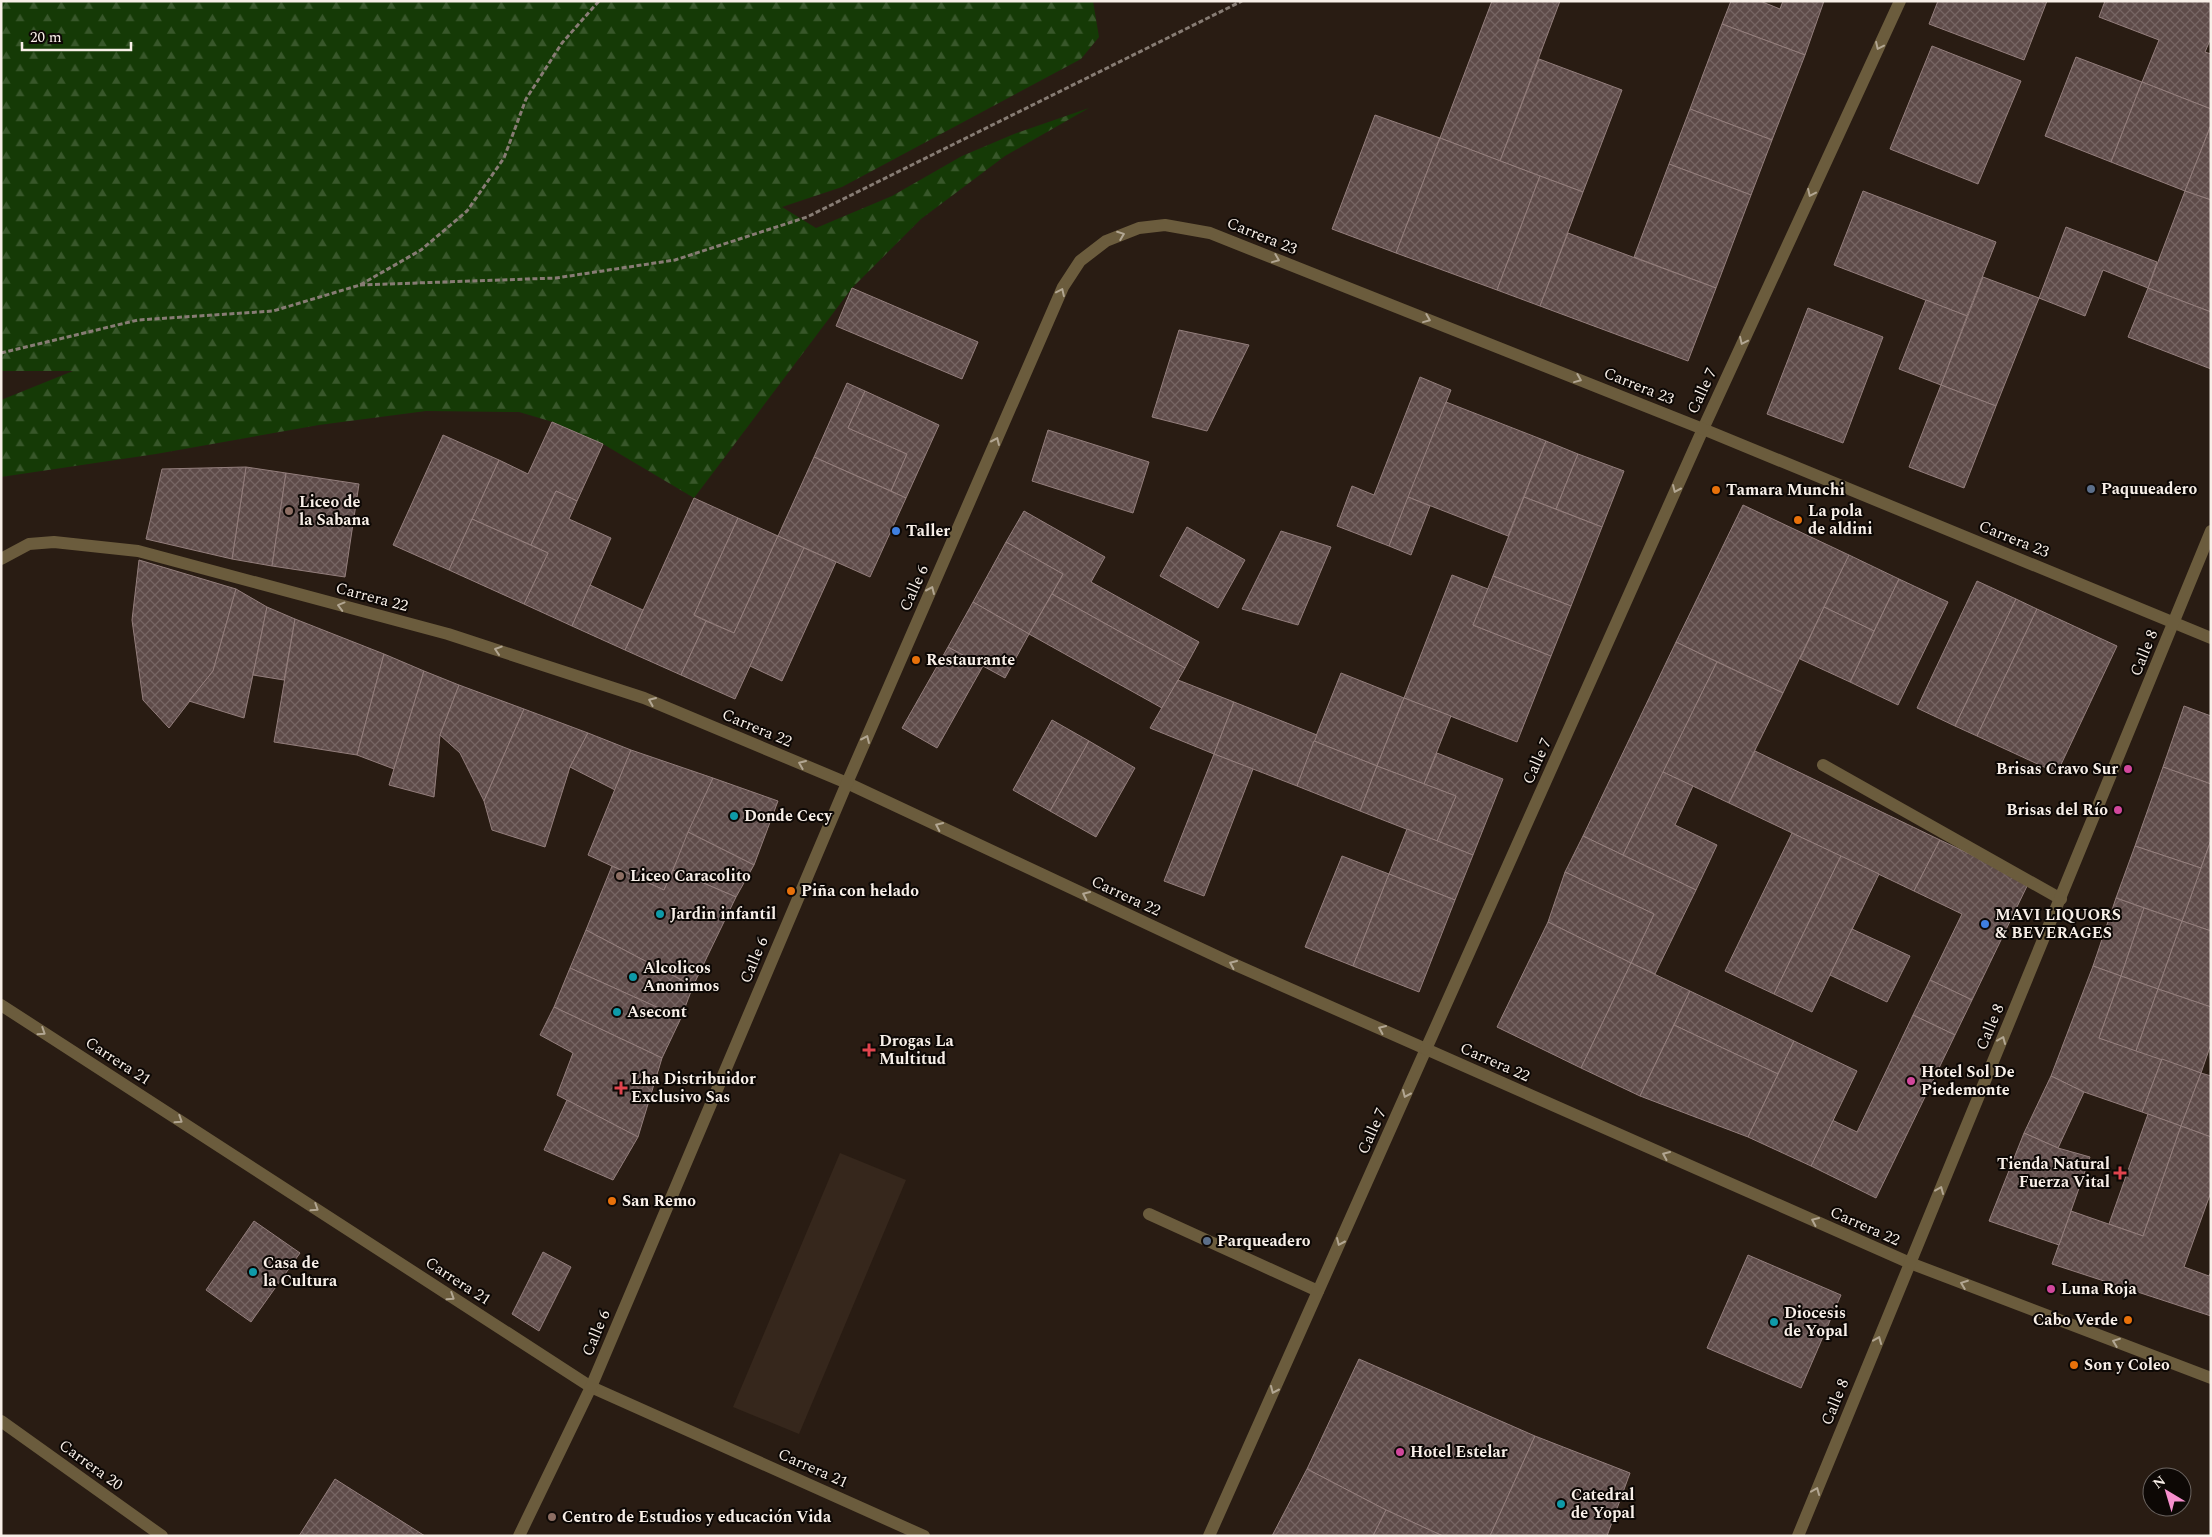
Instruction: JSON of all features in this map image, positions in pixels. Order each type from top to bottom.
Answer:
[{"type":"street","name":"Calle 7","points":[[1209,1536],[1703,428],[1900,1]]},
{"type":"street","name":"Carrera 23","points":[[1080,261],[1106,241],[1139,228],[1164,226],[1210,233],[1703,428],[2211,638]]},
{"type":"street","name":"Calle 6","points":[[519,1536],[591,1387],[847,783],[1063,287],[1080,261]]},
{"type":"street","name":"Calle 8","points":[[1798,1536],[2211,531]]},
{"type":"street","name":"Carrera 22","points":[[2,560],[29,544],[54,542],[138,551],[448,634],[644,698],[847,783],[1229,962],[1910,1263],[2211,1378]]},
{"type":"street","points":[[1824,765],[2061,899]]},
{"type":"street","name":"Carrera 21","points":[[1,1005],[591,1387],[924,1536]]},
{"type":"street","points":[[1149,1214],[1318,1291]]},
{"type":"street","name":"Carrera 20","points":[[1,1421],[162,1536]]},
{"type":"path","points":[[1,353],[138,320],[273,311],[360,285],[421,250],[467,211],[504,158],[526,99],[562,43],[599,1]]},
{"type":"path","points":[[360,285],[556,278],[675,260],[816,213],[1242,1]]},
{"type":"shaded area","points":[[840,1153],[906,1180],[799,1434],[733,1407]]},
{"type":"green space","points":[[1,1],[1093,1],[1099,37],[1081,59],[842,187],[782,207],[816,228],[892,196],[962,156],[1014,134],[1089,108],[1005,156],[921,219],[852,288],[694,498],[603,444],[553,422],[519,412],[426,411],[319,425],[156,454],[1,477],[1,400],[73,371],[1,371]]},
{"type":"building","points":[[1492,1],[1560,1],[1500,161],[1440,138]]},
{"type":"building","points":[[1731,1],[1760,1],[1780,9],[1783,1],[1824,1],[1805,55],[1722,24]]},
{"type":"building","points":[[1938,1],[2047,1],[2024,60],[1929,24]]},
{"type":"building","points":[[2105,1],[2211,1],[2211,38],[2205,52],[2211,54],[2211,109],[2142,82],[2159,40],[2099,17]]},
{"type":"building","points":[[1722,24],[1805,55],[1772,140],[1690,109]]},
{"type":"building","points":[[1932,46],[2021,81],[1978,184],[1890,149]]},
{"type":"building","points":[[2076,57],[2142,82],[2111,162],[2045,136]]},
{"type":"building","points":[[1539,59],[1622,90],[1583,192],[1500,161]]},
{"type":"building","points":[[2142,82],[2211,109],[2211,125],[2185,191],[2111,162]]},
{"type":"building","points":[[1690,109],[1772,140],[1751,195],[1669,164]]},
{"type":"building","points":[[1375,115],[1440,138],[1396,253],[1332,229]]},
{"type":"building","points":[[2211,125],[2211,200],[2185,191]]},
{"type":"building","points":[[1440,138],[1540,176],[1497,290],[1396,253]]},
{"type":"building","points":[[1669,164],[1751,195],[1716,288],[1634,257]]},
{"type":"building","points":[[1540,176],[1583,192],[1540,306],[1497,290]]},
{"type":"building","points":[[1863,191],[1996,242],[1967,316],[1834,265]]},
{"type":"building","points":[[2185,191],[2211,200],[2211,312],[2148,288]]},
{"type":"building","points":[[2066,227],[2157,262],[2148,288],[2103,270],[2085,316],[2039,298]]},
{"type":"building","points":[[1568,233],[1716,288],[1688,361],[1540,306]]},
{"type":"building","points":[[1983,277],[2039,298],[1996,406],[1941,385]]},
{"type":"building","points":[[852,288],[978,342],[962,379],[836,326]]},
{"type":"building","points":[[2148,288],[2211,312],[2211,369],[2128,337]]},
{"type":"building","points":[[1926,300],[1967,316],[1941,385],[1899,369]]},
{"type":"building","points":[[1808,308],[1883,337],[1843,443],[1767,414]]},
{"type":"building","points":[[1179,330],[1249,345],[1207,431],[1152,417]]},
{"type":"building","points":[[1420,377],[1451,390],[1389,546],[1337,526],[1352,486],[1374,495]]},
{"type":"building","points":[[847,383],[865,391],[848,428],[907,454],[891,491],[814,457]]},
{"type":"building","points":[[1941,385],[1996,406],[1964,488],[1909,467]]},
{"type":"building","points":[[865,391],[939,425],[906,498],[891,491],[907,454],[848,428]]},
{"type":"building","points":[[1446,402],[1546,441],[1508,536],[1408,497]]},
{"type":"building","points":[[552,422],[603,444],[577,501],[556,491],[531,545],[472,519],[499,460],[528,474]]},
{"type":"building","points":[[1048,430],[1149,462],[1133,513],[1032,481]]},
{"type":"building","points":[[443,435],[499,460],[449,570],[393,545]]},
{"type":"building","points":[[1546,441],[1578,454],[1556,509],[1524,497]]},
{"type":"building","points":[[1578,454],[1624,471],[1602,527],[1556,509]]},
{"type":"building","points":[[814,457],[906,498],[870,577],[778,536]]},
{"type":"building","points":[[246,467],[286,473],[272,566],[232,559]]},
{"type":"building","points":[[246,467],[232,559],[146,539],[162,469]]},
{"type":"building","points":[[286,473],[359,484],[345,577],[272,566]]},
{"type":"building","points":[[556,491],[577,501],[569,519],[611,538],[572,626],[524,604],[548,553],[531,545]]},
{"type":"building","points":[[1408,497],[1430,506],[1411,555],[1389,546]]},
{"type":"building","points":[[1524,497],[1602,527],[1571,606],[1493,576]]},
{"type":"building","points":[[694,498],[738,518],[694,615],[706,621],[681,675],[625,650]]},
{"type":"building","points":[[1743,505],[1849,555],[1783,693],[1676,642]]},
{"type":"building","points":[[1024,511],[1105,557],[1091,582],[1199,642],[1185,668],[1052,594],[1063,574],[1006,542]]},
{"type":"building","points":[[738,518],[778,536],[734,633],[694,615]]},
{"type":"building","points":[[472,519],[548,553],[524,604],[449,570]]},
{"type":"building","points":[[1187,527],[1245,560],[1218,608],[1160,576]]},
{"type":"building","points":[[1281,531],[1331,547],[1298,625],[1242,609]]},
{"type":"building","points":[[778,536],[804,548],[735,699],[681,675],[706,621],[734,633]]},
{"type":"building","points":[[1006,542],[1063,574],[1029,634],[973,602]]},
{"type":"building","points":[[804,548],[836,562],[782,681],[750,666]]},
{"type":"building","points":[[1849,555],[1899,579],[1874,631],[1824,607]]},
{"type":"building","points":[[139,560],[236,589],[213,671],[169,728],[143,700],[132,620]]},
{"type":"building","points":[[1452,575],[1488,589],[1473,625],[1551,656],[1517,742],[1404,698]]},
{"type":"building","points":[[1493,576],[1571,606],[1551,656],[1473,625]]},
{"type":"building","points":[[1899,579],[1948,602],[1898,705],[1850,682]]},
{"type":"building","points":[[1977,581],[2016,599],[1955,726],[1917,708]]},
{"type":"building","points":[[590,585],[643,610],[625,650],[572,626]]},
{"type":"building","points":[[236,589],[267,607],[244,718],[189,701],[213,671]]},
{"type":"building","points":[[1052,594],[1185,668],[1162,708],[1029,634]]},
{"type":"building","points":[[2016,599],[2037,609],[1977,736],[1955,726]]},
{"type":"building","points":[[973,602],[1029,634],[1005,678],[948,647]]},
{"type":"building","points":[[267,607],[295,619],[284,680],[253,675]]},
{"type":"building","points":[[1824,607],[1874,631],[1850,682],[1800,659]]},
{"type":"building","points":[[2037,609],[2117,646],[2057,773],[1977,736]]},
{"type":"building","points":[[295,619],[384,654],[357,755],[274,742]]},
{"type":"building","points":[[1676,642],[1717,662],[1623,855],[1583,836]]},
{"type":"building","points":[[948,647],[983,666],[937,748],[902,728]]},
{"type":"building","points":[[384,654],[424,671],[394,769],[357,755]]},
{"type":"building","points":[[1717,662],[1783,693],[1729,803],[1663,772]]},
{"type":"building","points":[[424,671],[459,685],[440,735],[434,797],[389,785]]},
{"type":"building","points":[[1341,673],[1404,698],[1377,766],[1314,741]]},
{"type":"building","points":[[1178,680],[1234,702],[1214,754],[1150,728]]},
{"type":"building","points":[[459,685],[524,709],[484,801],[460,753],[440,735]]},
{"type":"building","points":[[1404,698],[1451,716],[1424,784],[1377,766]]},
{"type":"building","points":[[1234,702],[1317,735],[1297,786],[1214,754]]},
{"type":"building","points":[[2184,706],[2211,716],[2211,784],[2163,767]]},
{"type":"building","points":[[524,709],[588,733],[570,767],[545,847],[492,830],[484,801]]},
{"type":"building","points":[[1052,720],[1089,741],[1050,811],[1013,790]]},
{"type":"building","points":[[588,733],[631,750],[615,790],[570,767]]},
{"type":"building","points":[[1089,741],[1135,768],[1096,837],[1050,811]]},
{"type":"building","points":[[1314,741],[1377,766],[1360,811],[1297,786]]},
{"type":"building","points":[[631,750],[713,778],[664,890],[588,855]]},
{"type":"building","points":[[1755,751],[1940,840],[1914,891],[1729,803]]},
{"type":"building","points":[[1437,753],[1503,779],[1473,855],[1437,841],[1456,796],[1424,784]]},
{"type":"building","points":[[1214,754],[1253,769],[1204,896],[1164,881]]},
{"type":"building","points":[[1377,766],[1456,796],[1437,841],[1360,811]]},
{"type":"building","points":[[2163,767],[2211,784],[2211,840],[2201,868],[2135,846]]},
{"type":"building","points":[[1663,772],[1693,786],[1675,825],[1717,845],[1696,890],[1623,855]]},
{"type":"building","name":"Donde Cecy","points":[[713,778],[778,801],[754,865],[688,832]]},
{"type":"building","points":[[1407,829],[1473,855],[1455,900],[1389,874]]},
{"type":"building","points":[[688,832],[754,865],[736,897],[673,870]]},
{"type":"building","points":[[1792,833],[1841,856],[1774,994],[1725,971]]},
{"type":"building","points":[[1583,836],[1696,890],[1655,974],[1631,963],[1654,914],[1565,872]]},
{"type":"building","points":[[1940,840],[2029,882],[1972,1000],[1930,980],[1962,914],[1914,891]]},
{"type":"building","points":[[2211,840],[2211,931],[2182,921]]},
{"type":"building","points":[[2135,846],[2201,868],[2182,921],[2116,898]]},
{"type":"building","points":[[1342,856],[1389,874],[1353,966],[1305,947]]},
{"type":"building","points":[[1841,856],[1879,874],[1812,1012],[1774,994]]},
{"type":"building","name":"Jardin infantil","points":[[612,866],[664,890],[673,870],[736,897],[693,986],[586,930]]},
{"type":"building","points":[[1565,872],[1654,914],[1631,963],[1548,922]]},
{"type":"building","points":[[1389,874],[1455,900],[1419,992],[1353,966]]},
{"type":"building","points":[[2116,898],[2144,908],[2121,976],[2093,966]]},
{"type":"building","points":[[2144,908],[2182,921],[2158,989],[2121,976]]},
{"type":"building","points":[[2182,921],[2211,931],[2211,1007],[2158,989]]},
{"type":"building","points":[[1548,922],[1631,963],[1581,1068],[1497,1027]]},
{"type":"building","points":[[1852,929],[1910,956],[1887,1002],[1830,975]]},
{"type":"building","name":"Alcolicos Anonimos","points":[[586,930],[693,986],[681,1018],[570,968]]},
{"type":"building","points":[[1631,963],[1690,991],[1640,1096],[1581,1068]]},
{"type":"building","points":[[2093,966],[2121,976],[2099,1038],[2162,1059],[2142,1112],[2084,1092],[2051,1076]]},
{"type":"building","name":"Asecont","points":[[570,968],[681,1018],[662,1058],[554,1007]]},
{"type":"building","points":[[2121,976],[2158,989],[2136,1051],[2099,1038]]},
{"type":"building","points":[[1930,980],[1972,1000],[1955,1035],[1913,1015]]},
{"type":"building","points":[[2158,989],[2211,1007],[2211,1044],[2201,1073],[2136,1051]]},
{"type":"building","points":[[1690,991],[1794,1041],[1778,1074],[1674,1025]]},
{"type":"building","points":[[554,1007],[662,1058],[638,1137],[557,1095],[573,1053],[540,1035]]},
{"type":"building","points":[[1913,1015],[1955,1035],[1876,1198],[1811,1166],[1832,1120],[1857,1132]]},
{"type":"building","points":[[1674,1025],[1778,1074],[1748,1137],[1640,1096]]},
{"type":"building","points":[[1794,1041],[1857,1071],[1811,1166],[1748,1137]]},
{"type":"building","points":[[2162,1059],[2201,1073],[2181,1126],[2142,1112]]},
{"type":"building","points":[[2201,1073],[2211,1076],[2211,1137],[2181,1126]]},
{"type":"building","points":[[2051,1076],[2084,1092],[2058,1148],[2024,1133]]},
{"type":"building","points":[[567,1100],[638,1137],[613,1180],[544,1150]]},
{"type":"building","points":[[2148,1114],[2181,1126],[2143,1236],[2109,1224]]},
{"type":"building","points":[[2181,1126],[2211,1137],[2211,1192],[2184,1267],[2209,1276],[2211,1272],[2211,1316],[2052,1264],[2071,1211],[2143,1236]]},
{"type":"building","points":[[2024,1133],[2058,1148],[2090,1157],[2059,1245],[1989,1221]]},
{"type":"building","name":"Casa de la Cultura","points":[[254,1221],[300,1253],[251,1322],[206,1290]]},
{"type":"building","points":[[543,1252],[571,1267],[539,1331],[512,1314]]},
{"type":"building","name":"Diocesis de Yopal","points":[[1748,1255],[1841,1295],[1801,1388],[1707,1348]]},
{"type":"building","points":[[1359,1359],[1535,1436],[1490,1536],[1443,1536],[1386,1510],[1307,1469]]},
{"type":"building","name":"Catedral de Yopal","points":[[1535,1436],[1630,1473],[1607,1536],[1490,1536]]},
{"type":"building","points":[[1307,1469],[1386,1510],[1373,1536],[1272,1536]]},
{"type":"building","points":[[335,1479],[425,1536],[299,1536]]},
{"type":"building","points":[[1386,1510],[1443,1536],[1373,1536]]},
{"type":"place","name":"Paquueadero","points":[[2091,489]]},
{"type":"place","name":"Tamara Munchi","points":[[1716,490]]},
{"type":"place","name":"Liceo de la Sabana","points":[[289,511]]},
{"type":"place","name":"La pola de aldini","points":[[1798,520]]},
{"type":"place","name":"Taller","points":[[896,531]]},
{"type":"place","name":"Restaurante","points":[[916,660]]},
{"type":"place","name":"Brisas Cravo Sur","points":[[2128,769]]},
{"type":"place","name":"Brisas del Río","points":[[2118,810]]},
{"type":"place","name":"Donde Cecy","points":[[734,816]]},
{"type":"place","name":"Liceo Caracolito","points":[[620,876]]},
{"type":"place","name":"Piña con helado","points":[[791,891]]},
{"type":"place","name":"Jardin infantil","points":[[660,914]]},
{"type":"place","name":"MAVI LIQUORS & BEVERAGES","points":[[1985,924]]},
{"type":"place","name":"Alcolicos Anonimos","points":[[633,977]]},
{"type":"place","name":"Asecont","points":[[617,1012]]},
{"type":"place","name":"Drogas La Multitud","points":[[869,1050]]},
{"type":"place","name":"Hotel Sol De Piedemonte","points":[[1911,1081]]},
{"type":"place","name":"Lha Distribuidor Exclusivo Sas","points":[[621,1088]]},
{"type":"place","name":"Tienda Natural Fuerza Vital","points":[[2120,1173]]},
{"type":"place","name":"San Remo","points":[[612,1201]]},
{"type":"place","name":"Parqueadero","points":[[1207,1241]]},
{"type":"place","name":"Casa de la Cultura","points":[[253,1272]]},
{"type":"place","name":"Luna Roja","points":[[2051,1289]]},
{"type":"place","name":"Cabo Verde","points":[[2128,1320]]},
{"type":"place","name":"Diocesis de Yopal","points":[[1774,1322]]},
{"type":"place","name":"Son y Coleo","points":[[2074,1365]]},
{"type":"place","name":"Hotel Estelar","points":[[1400,1452]]},
{"type":"place","name":"Catedral de Yopal","points":[[1561,1504]]},
{"type":"place","name":"Centro de Estudios y educación Vida","points":[[552,1517]]}]
